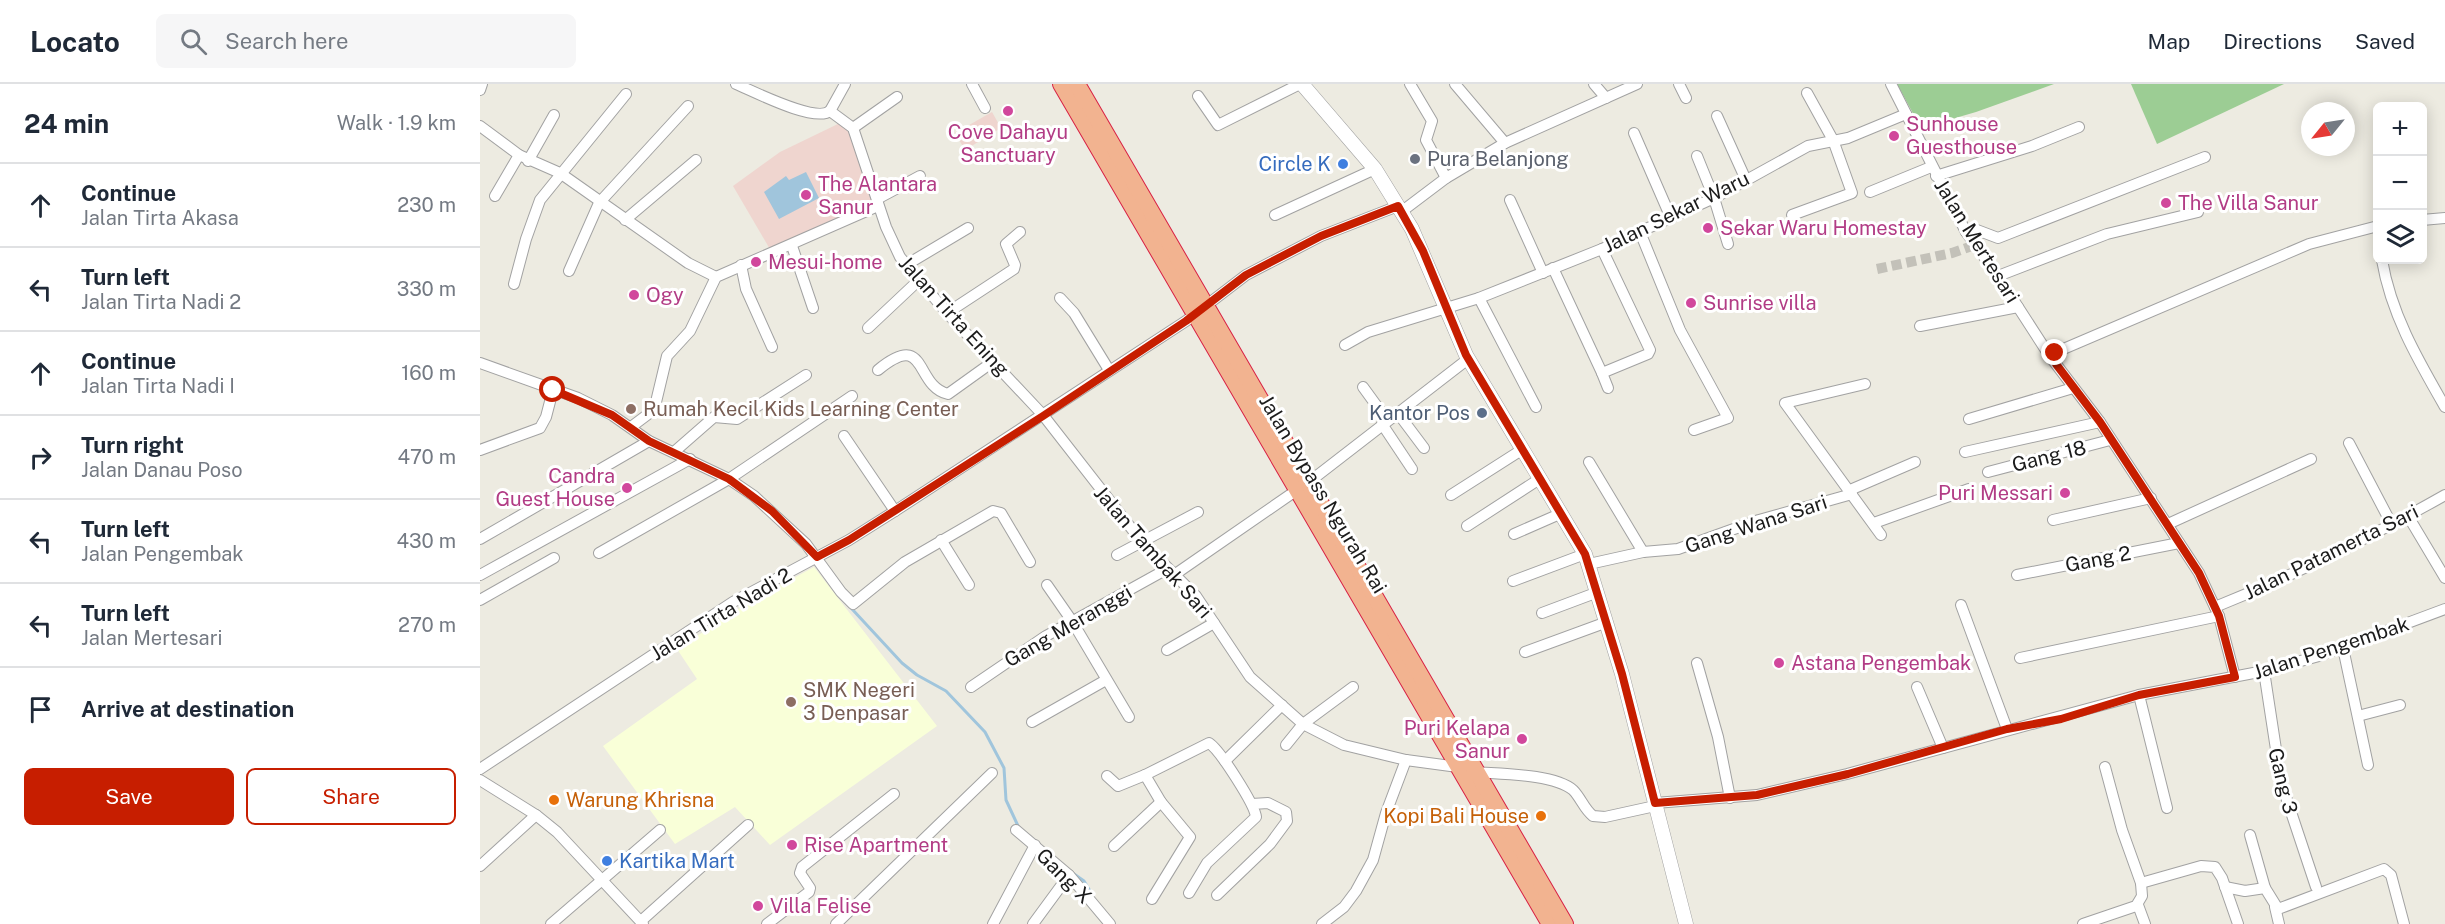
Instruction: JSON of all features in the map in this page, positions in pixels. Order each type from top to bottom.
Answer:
[{"type":"highway","name":"Jalan Bypass Ngurah Rai","points":[[1061,84],[1476,772],[1550,924]]},
{"type":"highway","name":"Jalan Bypass Ngurah Rai","points":[[1077,84],[1199,310]]},
{"type":"highway","name":"Jalan Bypass Ngurah Rai","points":[[1303,486],[1458,767],[1565,924]]},
{"type":"street","points":[[480,90],[482,84]]},
{"type":"street","points":[[736,84],[810,114],[823,115],[830,111],[845,84]]},
{"type":"street","points":[[972,84],[985,108]]},
{"type":"street","points":[[1198,96],[1218,125],[1301,84],[1375,169],[1399,209],[1423,251],[1445,309],[1468,359],[1562,513],[1587,559],[1607,622],[1686,924]]},
{"type":"street","points":[[1410,84],[1431,119],[1426,143],[1446,178]]},
{"type":"street","points":[[1455,84],[1505,143]]},
{"type":"street","points":[[1594,84],[1606,98]]},
{"type":"street","name":"Jalan Tirta Nadi 2","points":[[480,769],[733,602],[817,557],[895,511],[1043,416],[1199,310],[1246,275],[1321,236],[1399,209],[1505,143],[1637,84]]},
{"type":"street","points":[[1679,84],[1686,98]]},
{"type":"street","name":"Jalan Mertesari","points":[[1891,84],[1966,232],[2073,388],[2100,422],[2199,573],[2217,611],[2235,677]]},
{"type":"street","points":[[1792,214],[1852,193],[1833,140],[1807,93]]},
{"type":"street","points":[[514,285],[535,210],[560,173],[626,94]]},
{"type":"street","points":[[830,111],[853,128],[897,97]]},
{"type":"street","points":[[568,271],[599,203],[688,106]]},
{"type":"street","name":"Jalan Sekar Waru","points":[[1346,345],[1368,332],[1479,298],[1602,249],[1714,198],[1808,146],[1867,131],[1906,114]]},
{"type":"street","points":[[495,196],[554,115]]},
{"type":"street","points":[[1717,116],[1746,180]]},
{"type":"street","points":[[480,126],[523,158],[560,173],[599,203],[688,263],[716,277]]},
{"type":"street","points":[[1870,192],[1934,171],[2032,146],[2079,127]]},
{"type":"street","name":"Jalan Tirta Ening","points":[[853,128],[892,244],[906,265],[947,313],[1043,416]]},
{"type":"street","points":[[1634,133],[1671,218]]},
{"type":"street","points":[[1697,156],[1714,198],[1728,244]]},
{"type":"street","points":[[1966,232],[1977,230],[1998,237],[2205,157]]},
{"type":"street","points":[[625,220],[696,160]]},
{"type":"street","points":[[1275,215],[1375,169]]},
{"type":"street","points":[[631,427],[651,412],[656,402],[667,356],[690,331],[716,277],[792,246],[878,202],[920,176]]},
{"type":"street","points":[[1510,200],[1608,388]]},
{"type":"street","points":[[1998,276],[2107,234],[2198,212]]},
{"type":"street","points":[[2427,220],[2445,218]]},
{"type":"street","points":[[906,265],[968,228]]},
{"type":"street","points":[[2055,359],[2309,244],[2373,231]]},
{"type":"street","points":[[947,313],[1014,269],[1016,265],[1006,244],[1020,232]]},
{"type":"street","points":[[1640,232],[1680,330],[1728,418],[1694,430]]},
{"type":"street","points":[[792,246],[813,308]]},
{"type":"street","points":[[1602,249],[1650,352],[1602,373]]},
{"type":"street","points":[[2383,264],[2391,299],[2405,334],[2445,407]]},
{"type":"street","points":[[741,265],[746,289],[772,347]]},
{"type":"street","points":[[868,328],[919,280]]},
{"type":"street","points":[[1060,298],[1074,313],[1109,370]]},
{"type":"street","points":[[1479,298],[1536,407]]},
{"type":"street","points":[[1920,326],[2018,307]]},
{"type":"street","points":[[878,370],[897,356],[907,354],[914,357],[939,391],[948,394],[994,361]]},
{"type":"street","name":"Gang Meranggi","points":[[971,687],[988,673],[1072,621],[1171,572],[1303,486],[1468,359]]},
{"type":"street","points":[[480,363],[612,415],[649,441],[729,479],[772,511],[817,557],[841,592],[853,604],[879,581],[942,540],[997,511],[1030,562]]},
{"type":"street","points":[[674,452],[714,417],[737,418],[806,375]]},
{"type":"street","points":[[1865,384],[1785,404],[1881,535]]},
{"type":"street","points":[[1363,387],[1412,469]]},
{"type":"street","points":[[1969,419],[2073,388]]},
{"type":"street","points":[[480,450],[540,428],[553,390]]},
{"type":"street","points":[[599,553],[729,479],[852,396]]},
{"type":"street","points":[[1397,412],[1424,448]]},
{"type":"street","name":"Jalan Tambak Sari","points":[[1043,416],[1142,542],[1196,596],[1250,677],[1303,724],[1344,746],[1406,760],[1458,767]]},
{"type":"street","points":[[1965,452],[2100,422]]},
{"type":"street","points":[[844,436],[895,511]]},
{"type":"street","name":"Gang 18","points":[[1988,472],[2110,440]]},
{"type":"street","points":[[480,539],[649,441]]},
{"type":"street","points":[[2349,443],[2392,525]]},
{"type":"street","points":[[1451,495],[1523,449]]},
{"type":"street","points":[[480,575],[690,459]]},
{"type":"street","points":[[2168,524],[2311,459]]},
{"type":"street","points":[[1588,462],[1643,552]]},
{"type":"street","name":"Gang Wana Sari","points":[[1513,581],[1587,559],[1684,547],[1759,520],[1851,492],[1915,462]]},
{"type":"street","points":[[1467,526],[1541,478]]},
{"type":"street","points":[[1874,523],[1969,489]]},
{"type":"street","name":"Jalan Patamerta Sari","points":[[2020,658],[2217,611],[2392,525],[2445,495]]},
{"type":"street","points":[[2053,520],[2151,498]]},
{"type":"street","points":[[1117,555],[1198,512]]},
{"type":"street","points":[[1514,534],[1562,513]]},
{"type":"street","points":[[2408,516],[2445,578]]},
{"type":"street","points":[[942,540],[969,585]]},
{"type":"street","name":"Gang 2","points":[[2017,575],[2179,543]]},
{"type":"street","points":[[480,600],[554,558]]},
{"type":"street","points":[[1047,585],[1072,621],[1129,717]]},
{"type":"street","points":[[1542,613],[1598,592]]},
{"type":"street","points":[[1962,605],[2007,729]]},
{"type":"street","name":"Jalan Pengembak","points":[[1476,772],[1519,776],[1566,786],[1579,797],[1593,816],[1605,818],[1655,805],[1757,795],[1943,748],[2007,729],[2061,719],[2139,695],[2264,671],[2343,648],[2445,609]]},
{"type":"street","points":[[1525,652],[1607,622]]},
{"type":"street","points":[[1167,650],[1214,623]]},
{"type":"street","points":[[2343,648],[2368,765]]},
{"type":"street","points":[[1697,663],[1718,736],[1730,798]]},
{"type":"street","name":"Gang 3","points":[[2264,671],[2281,783],[2316,887]]},
{"type":"street","points":[[1032,722],[1106,680]]},
{"type":"street","points":[[1286,745],[1303,724],[1353,687]]},
{"type":"street","points":[[1917,687],[1943,748]]},
{"type":"street","points":[[2139,695],[2167,808]]},
{"type":"street","points":[[1225,761],[1282,705]]},
{"type":"street","points":[[2358,716],[2400,705]]},
{"type":"street","points":[[1107,776],[1118,786],[1145,776],[1205,743],[1212,744],[1225,761],[1257,814],[1255,820],[1207,863],[1189,893]]},
{"type":"street","points":[[1323,924],[1344,907],[1356,891],[1372,860],[1386,813],[1406,760]]},
{"type":"street","points":[[2105,767],[2122,830],[2141,883],[2142,896],[2138,905],[2145,924]]},
{"type":"street","points":[[836,924],[992,773]]},
{"type":"street","points":[[1145,776],[1161,802],[1183,826],[1189,840],[1152,899]]},
{"type":"street","points":[[480,780],[536,815],[603,879],[642,923],[748,825]]},
{"type":"street","points":[[767,924],[809,892],[810,888],[800,873],[802,867],[894,794]]},
{"type":"street","points":[[1114,846],[1161,802]]},
{"type":"street","points":[[1217,895],[1270,844],[1287,821],[1286,812],[1268,803],[1252,804]]},
{"type":"street","points":[[480,866],[536,815]]},
{"type":"street","points":[[551,924],[660,830]]},
{"type":"street","name":"Gang X","points":[[1016,830],[1069,875],[1110,924]]},
{"type":"street","points":[[2250,835],[2265,888],[2275,907],[2279,924]]},
{"type":"street","points":[[993,924],[1035,846]]},
{"type":"street","points":[[2141,883],[2210,865],[2219,872],[2238,924]]},
{"type":"street","points":[[2275,907],[2283,908],[2384,869],[2391,875],[2404,924]]},
{"type":"street","points":[[1033,924],[1069,875]]},
{"type":"street","points":[[2225,887],[2245,891],[2265,888]]},
{"type":"street","points":[[2083,924],[2138,905]]},
{"type":"shaded area","points":[[992,112],[1001,128],[965,150],[955,133]]},
{"type":"shaded area","name":"The Alantara Sanur","points":[[842,122],[851,129],[876,205],[771,251],[733,186],[780,152]]},
{"type":"shaded area","name":"SMK Negeri 3 Denpasar","points":[[814,567],[937,726],[770,845],[735,807],[675,844],[603,746],[697,679],[677,649],[743,606]]},
{"type":"green space","points":[[1897,84],[2054,84],[1976,112],[1921,128]]},
{"type":"green space","points":[[2131,84],[2284,84],[2157,144]]},
{"type":"water","points":[[806,172],[819,198],[779,219],[764,192],[786,176],[789,180]]},
{"type":"waterway","points":[[852,609],[902,663],[917,675],[946,691],[985,732],[1004,768],[1006,800],[1019,828]]},
{"type":"waterway","points":[[1074,874],[1084,881],[1093,896]]},
{"type":"tunnel","points":[[1877,269],[1952,253],[1975,245]]},
{"type":"place","name":"Cove Dahayu Sanctuary","points":[[1008,111]]},
{"type":"place","name":"Sunhouse Guesthouse","points":[[1894,136]]},
{"type":"place","name":"Pura Belanjong","points":[[1415,159]]},
{"type":"place","name":"Circle K","points":[[1343,164]]},
{"type":"place","name":"The Alantara Sanur","points":[[806,195]]},
{"type":"place","name":"The Villa Sanur","points":[[2166,203]]},
{"type":"place","name":"Sekar Waru Homestay","points":[[1708,228]]},
{"type":"place","name":"Mesui-home","points":[[756,262]]},
{"type":"place","name":"Ogy","points":[[634,295]]},
{"type":"place","name":"Sunrise villa","points":[[1691,303]]},
{"type":"place","name":"Rumah Kecil Kids Learning Center","points":[[631,409]]},
{"type":"place","name":"Kantor Pos","points":[[1482,413]]},
{"type":"place","name":"Candra Guest House","points":[[627,488]]},
{"type":"place","name":"Puri Messari","points":[[2065,493]]},
{"type":"place","name":"Astana Pengembak","points":[[1779,663]]},
{"type":"place","name":"SMK Negeri 3 Denpasar","points":[[791,702]]},
{"type":"place","name":"Puri Kelapa Sanur","points":[[1522,739]]},
{"type":"place","name":"Warung Khrisna","points":[[554,800]]},
{"type":"place","name":"Kopi Bali House","points":[[1541,816]]},
{"type":"place","name":"Rise Apartment","points":[[792,845]]},
{"type":"place","name":"Kartika Mart","points":[[607,861]]},
{"type":"place","name":"Villa Felise","points":[[758,906]]},
{"type":"route","points":[[553,390],[578,398],[612,415],[649,441],[729,479],[772,511],[817,557],[849,540],[1043,416],[1186,321],[1246,275],[1321,236],[1398,206],[1423,251],[1445,309],[1466,355],[1585,554],[1622,674],[1655,803],[1757,795],[1848,774],[2007,729],[2061,719],[2139,695],[2235,677],[2229,646],[2219,616],[2199,573],[2100,422],[2056,364],[2055,353]]}]
